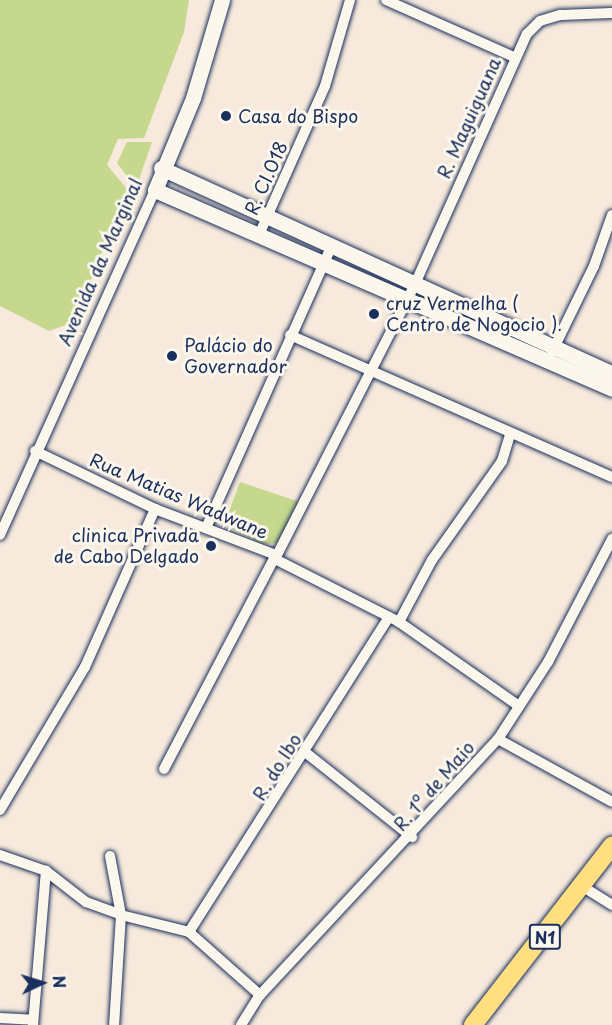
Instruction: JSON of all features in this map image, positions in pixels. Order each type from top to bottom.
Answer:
[{"type":"highway","name":"N1","points":[[473,1025],[585,888],[612,846]]},
{"type":"street","name":"Avenida da Marginal","points":[[0,535],[35,450],[154,190],[161,168],[193,98],[222,0]]},
{"type":"street","name":"R. CI.018","points":[[259,235],[325,86],[350,0]]},
{"type":"street","points":[[386,0],[514,57]]},
{"type":"street","name":"R. Maguiguana","points":[[164,769],[416,284],[514,57],[540,21],[612,13]]},
{"type":"street","points":[[161,168],[267,219],[416,284],[551,354],[612,389]]},
{"type":"street","points":[[154,190],[406,300],[551,354],[612,374]]},
{"type":"street","points":[[551,354],[612,215]]},
{"type":"street","points":[[206,528],[290,334],[331,247]]},
{"type":"street","points":[[290,334],[510,434],[612,477]]},
{"type":"street","name":"R. do Ibo","points":[[189,932],[305,752],[432,561],[502,461],[510,434]]},
{"type":"street","name":"Rua Matias Wadwane","points":[[35,450],[155,509],[275,557],[394,619],[519,706]]},
{"type":"street","points":[[0,810],[85,667],[155,509]]},
{"type":"street","name":"R. 1º de Maio","points":[[241,1025],[260,995],[412,837],[498,739],[594,581],[612,539]]},
{"type":"street","points":[[498,739],[612,802]]},
{"type":"street","points":[[305,752],[412,837]]},
{"type":"street","points":[[0,855],[46,871],[86,902],[121,915],[189,932],[260,995]]},
{"type":"street","points":[[110,856],[121,915],[114,1025]]},
{"type":"street","points":[[0,1018],[33,1023],[46,871]]},
{"type":"street","points":[[585,888],[612,905]]},
{"type":"green space","points":[[0,0],[189,0],[184,32],[144,138],[118,139],[107,165],[127,189],[74,322],[49,331],[0,306]]},
{"type":"green space","points":[[127,142],[152,142],[136,188],[117,163]]},
{"type":"green space","points":[[240,482],[300,502],[281,543],[262,544],[224,525]]},
{"type":"place","name":"Casa do Bispo","points":[[226,116]]},
{"type":"place","name":"cruz Vermelha ( Centro de Nogocio ).","points":[[374,314]]},
{"type":"place","name":"Palácio do Governador","points":[[172,356]]},
{"type":"place","name":"clinica Privada de Cabo Delgado","points":[[211,546]]}]
